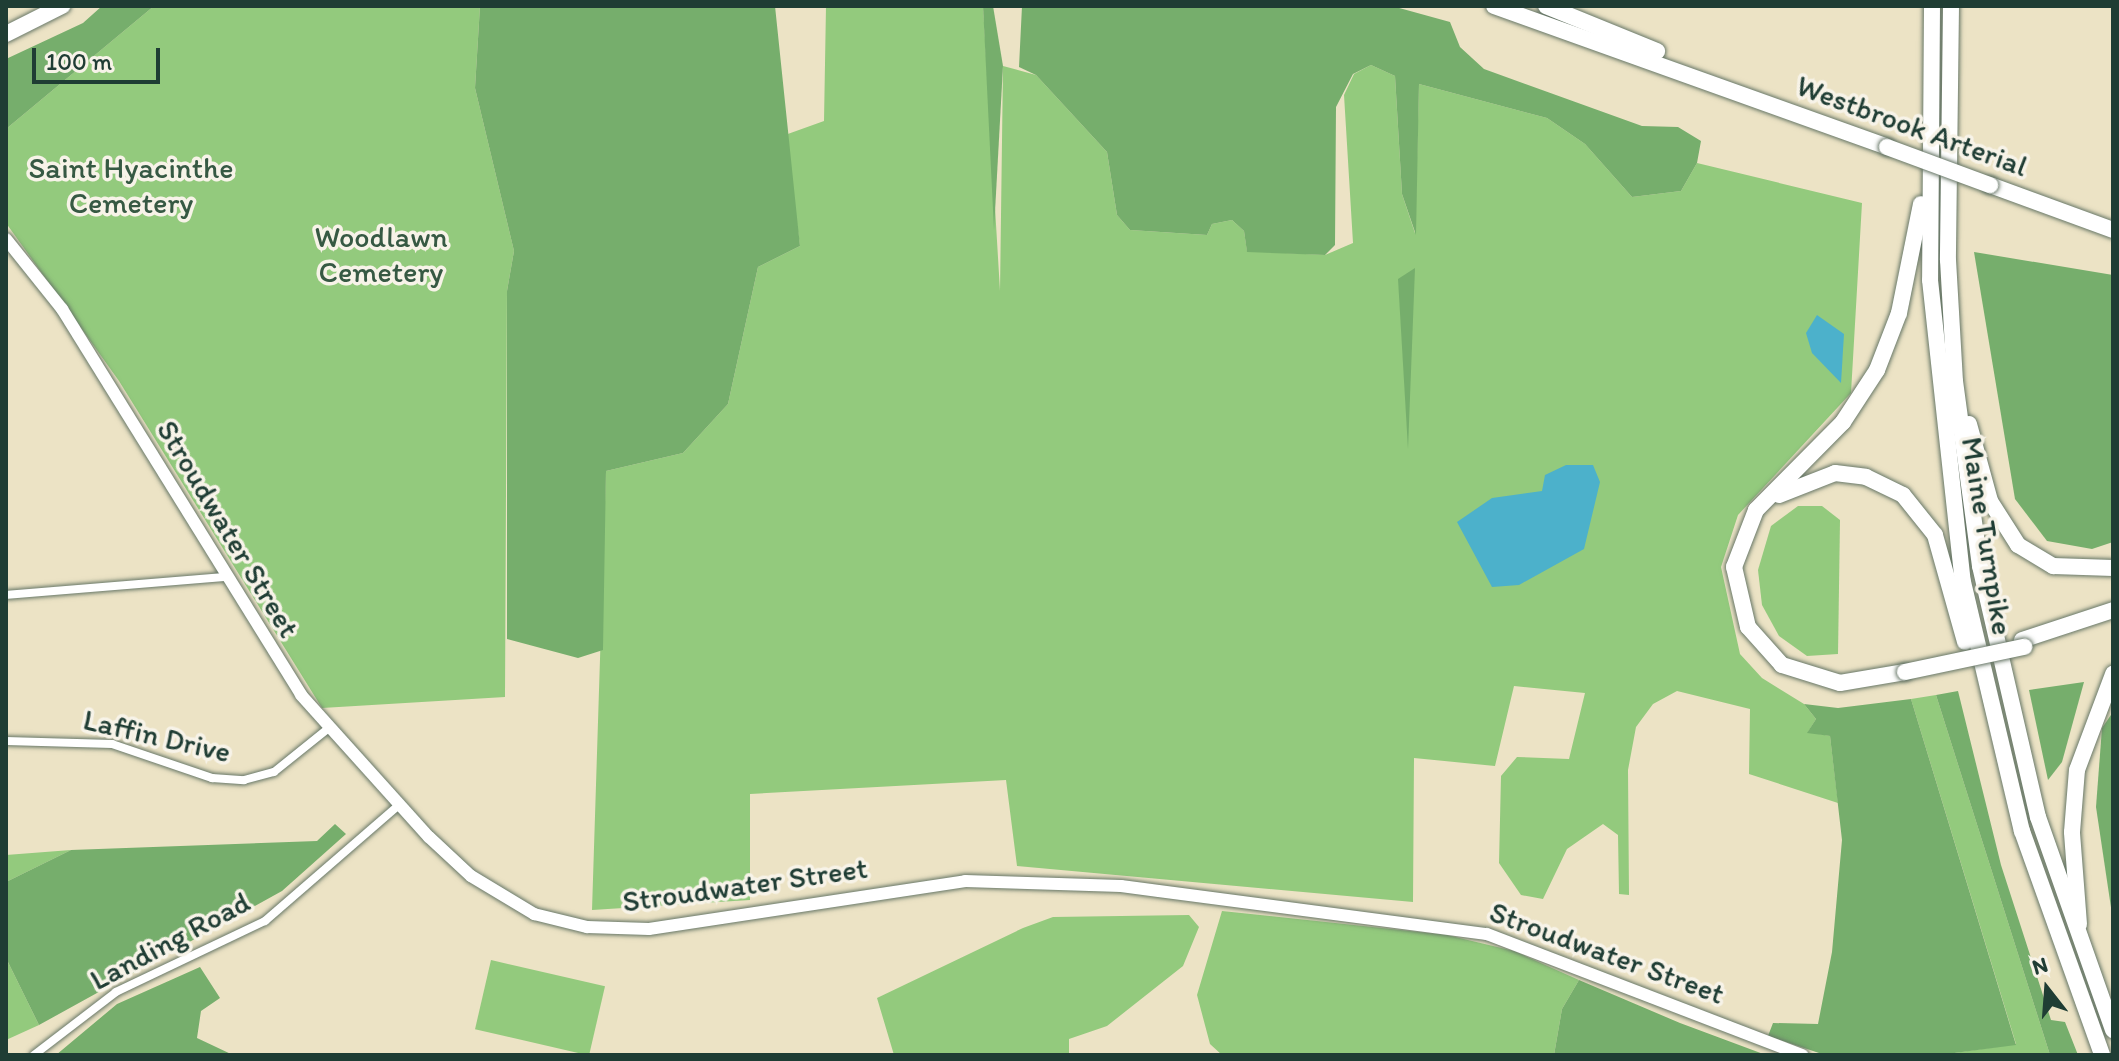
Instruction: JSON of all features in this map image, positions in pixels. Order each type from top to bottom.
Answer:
[{"type":"highway","points":[[6,34],[62,6]]},
{"type":"highway","name":"Westbrook Arterial","points":[[1494,6],[1691,74],[2113,230]]},
{"type":"highway","name":"Westbrook Arterial","points":[[1546,6],[1652,49],[1691,74]]},
{"type":"highway","name":"Maine Turnpike","points":[[1932,6],[1929,184],[1946,466],[1986,698],[2038,882],[2102,1055]]},
{"type":"highway","name":"Maine Turnpike","points":[[1951,6],[1951,294],[1964,465],[1989,617],[2024,767],[2080,946],[2113,1030]]},
{"type":"highway","points":[[1929,184],[1899,313],[1877,370],[1843,422],[1756,510],[1734,567],[1748,627],[1782,665],[1840,683],[2023,643],[2113,618]]},
{"type":"highway","points":[[1951,294],[1971,433],[1999,521],[2026,552],[2053,566],[2113,568]]},
{"type":"highway","points":[[1905,668],[1819,673],[1782,656],[1755,626],[1741,587],[1744,546],[1764,510],[1787,489],[1846,473],[1876,480],[1911,501],[1935,535],[1976,688],[1986,698]]},
{"type":"highway","points":[[2023,643],[2113,610]]},
{"type":"highway","points":[[2080,946],[2074,790],[2086,730],[2113,674]]},
{"type":"main road","name":"Stroudwater Street","points":[[6,239],[62,309],[226,577],[329,728],[399,805],[501,897],[587,927],[649,929],[980,879],[1121,886],[1487,934],[1803,1055]]},
{"type":"street","points":[[6,595],[226,577]]},
{"type":"street","name":"Laffin Drive","points":[[6,741],[112,744],[196,773],[244,780],[274,772],[329,728]]},
{"type":"street","name":"Landing Road","points":[[34,1055],[116,992],[265,921],[399,805]]},
{"type":"green space","points":[[102,6],[154,6],[6,129],[6,59],[83,23]]},
{"type":"green space","name":"Woodlawn Cemetery","points":[[154,6],[480,6],[475,88],[514,251],[507,291],[505,697],[322,708],[119,381],[6,223],[6,129]]},
{"type":"green space","points":[[480,6],[775,6],[800,246],[758,267],[728,404],[683,453],[606,471],[603,650],[578,658],[507,639],[507,291],[514,251],[475,88]]},
{"type":"green space","points":[[826,6],[983,6],[1000,291],[1003,66],[1036,75],[1107,152],[1117,215],[1130,230],[1207,235],[1212,224],[1232,220],[1244,231],[1247,251],[1325,255],[1353,243],[1344,95],[1354,74],[1371,65],[1395,76],[1402,194],[1415,233],[1419,84],[1547,118],[1585,144],[1632,197],[1681,191],[1697,163],[1862,203],[1851,393],[1738,515],[1721,567],[1740,654],[1762,678],[1804,704],[1816,719],[1808,732],[1830,736],[1838,803],[1749,774],[1750,709],[1677,691],[1653,704],[1636,727],[1628,770],[1629,895],[1619,894],[1618,835],[1603,824],[1567,849],[1543,899],[1521,895],[1499,863],[1501,776],[1517,757],[1569,759],[1585,693],[1514,686],[1495,766],[1414,758],[1413,902],[1017,866],[1006,780],[750,794],[750,900],[592,910],[606,471],[683,453],[728,404],[758,267],[800,246],[785,135],[824,121]]},
{"type":"green space","points":[[983,6],[993,6],[1003,66],[994,230]]},
{"type":"green space","points":[[1022,6],[1392,6],[1450,22],[1460,47],[1484,69],[1642,126],[1678,127],[1701,141],[1697,163],[1681,191],[1632,197],[1585,144],[1547,118],[1419,84],[1416,235],[1402,194],[1395,76],[1371,65],[1353,74],[1336,107],[1335,245],[1325,255],[1247,252],[1244,231],[1232,220],[1212,224],[1207,235],[1130,230],[1117,215],[1107,152],[1036,75],[1019,67]]},
{"type":"green space","points":[[1974,252],[2113,275],[2113,542],[2092,549],[2047,541],[2015,499]]},
{"type":"green space","points":[[1415,268],[1408,449],[1398,279]]},
{"type":"green space","points":[[1798,506],[1822,506],[1840,520],[1838,654],[1807,656],[1779,636],[1762,605],[1758,570],[1771,526]]},
{"type":"green space","points":[[2084,682],[2062,762],[2048,780],[2029,690]]},
{"type":"green space","points":[[1958,691],[2001,865],[2051,1020],[2065,1022],[2078,1055],[2050,1055],[1936,695]]},
{"type":"green space","points":[[1936,695],[2050,1055],[1940,1055],[2016,1044],[1911,699]]},
{"type":"green space","points":[[1911,699],[2016,1045],[1939,1055],[1825,1055],[1768,1036],[1773,1023],[1818,1024],[1832,952],[1842,840],[1830,736],[1807,733],[1816,719],[1804,704],[1838,708]]},
{"type":"green space","points":[[2113,712],[2113,921],[2096,807],[2102,728]]},
{"type":"green space","points":[[335,824],[346,834],[282,891],[39,1025],[6,958],[6,882],[71,850],[317,841]]},
{"type":"green space","points":[[71,850],[6,882],[6,855]]},
{"type":"green space","points":[[1222,911],[1447,935],[1514,951],[1579,980],[1562,1009],[1554,1055],[1222,1055],[1210,1044],[1197,995]]},
{"type":"green space","points":[[1189,915],[1199,927],[1183,966],[1107,1026],[1069,1039],[1069,1055],[894,1055],[877,998],[1023,928],[1053,917]]},
{"type":"green space","points":[[6,958],[39,1025],[6,1040]]},
{"type":"green space","points":[[491,960],[605,986],[589,1055],[475,1029]]},
{"type":"green space","points":[[200,967],[220,998],[201,1011],[197,1038],[233,1055],[56,1055],[117,1004]]},
{"type":"green space","points":[[1579,980],[1766,1055],[1554,1055],[1562,1009]]},
{"type":"water","points":[[1817,315],[1844,334],[1841,383],[1812,353],[1806,333]]},
{"type":"water","points":[[1566,465],[1593,465],[1600,482],[1584,549],[1519,585],[1492,587],[1457,522],[1492,498],[1542,491],[1545,475]]},
{"type":"park label","name":"Saint Hyacinthe Cemetery","points":[[131,185]]}]
